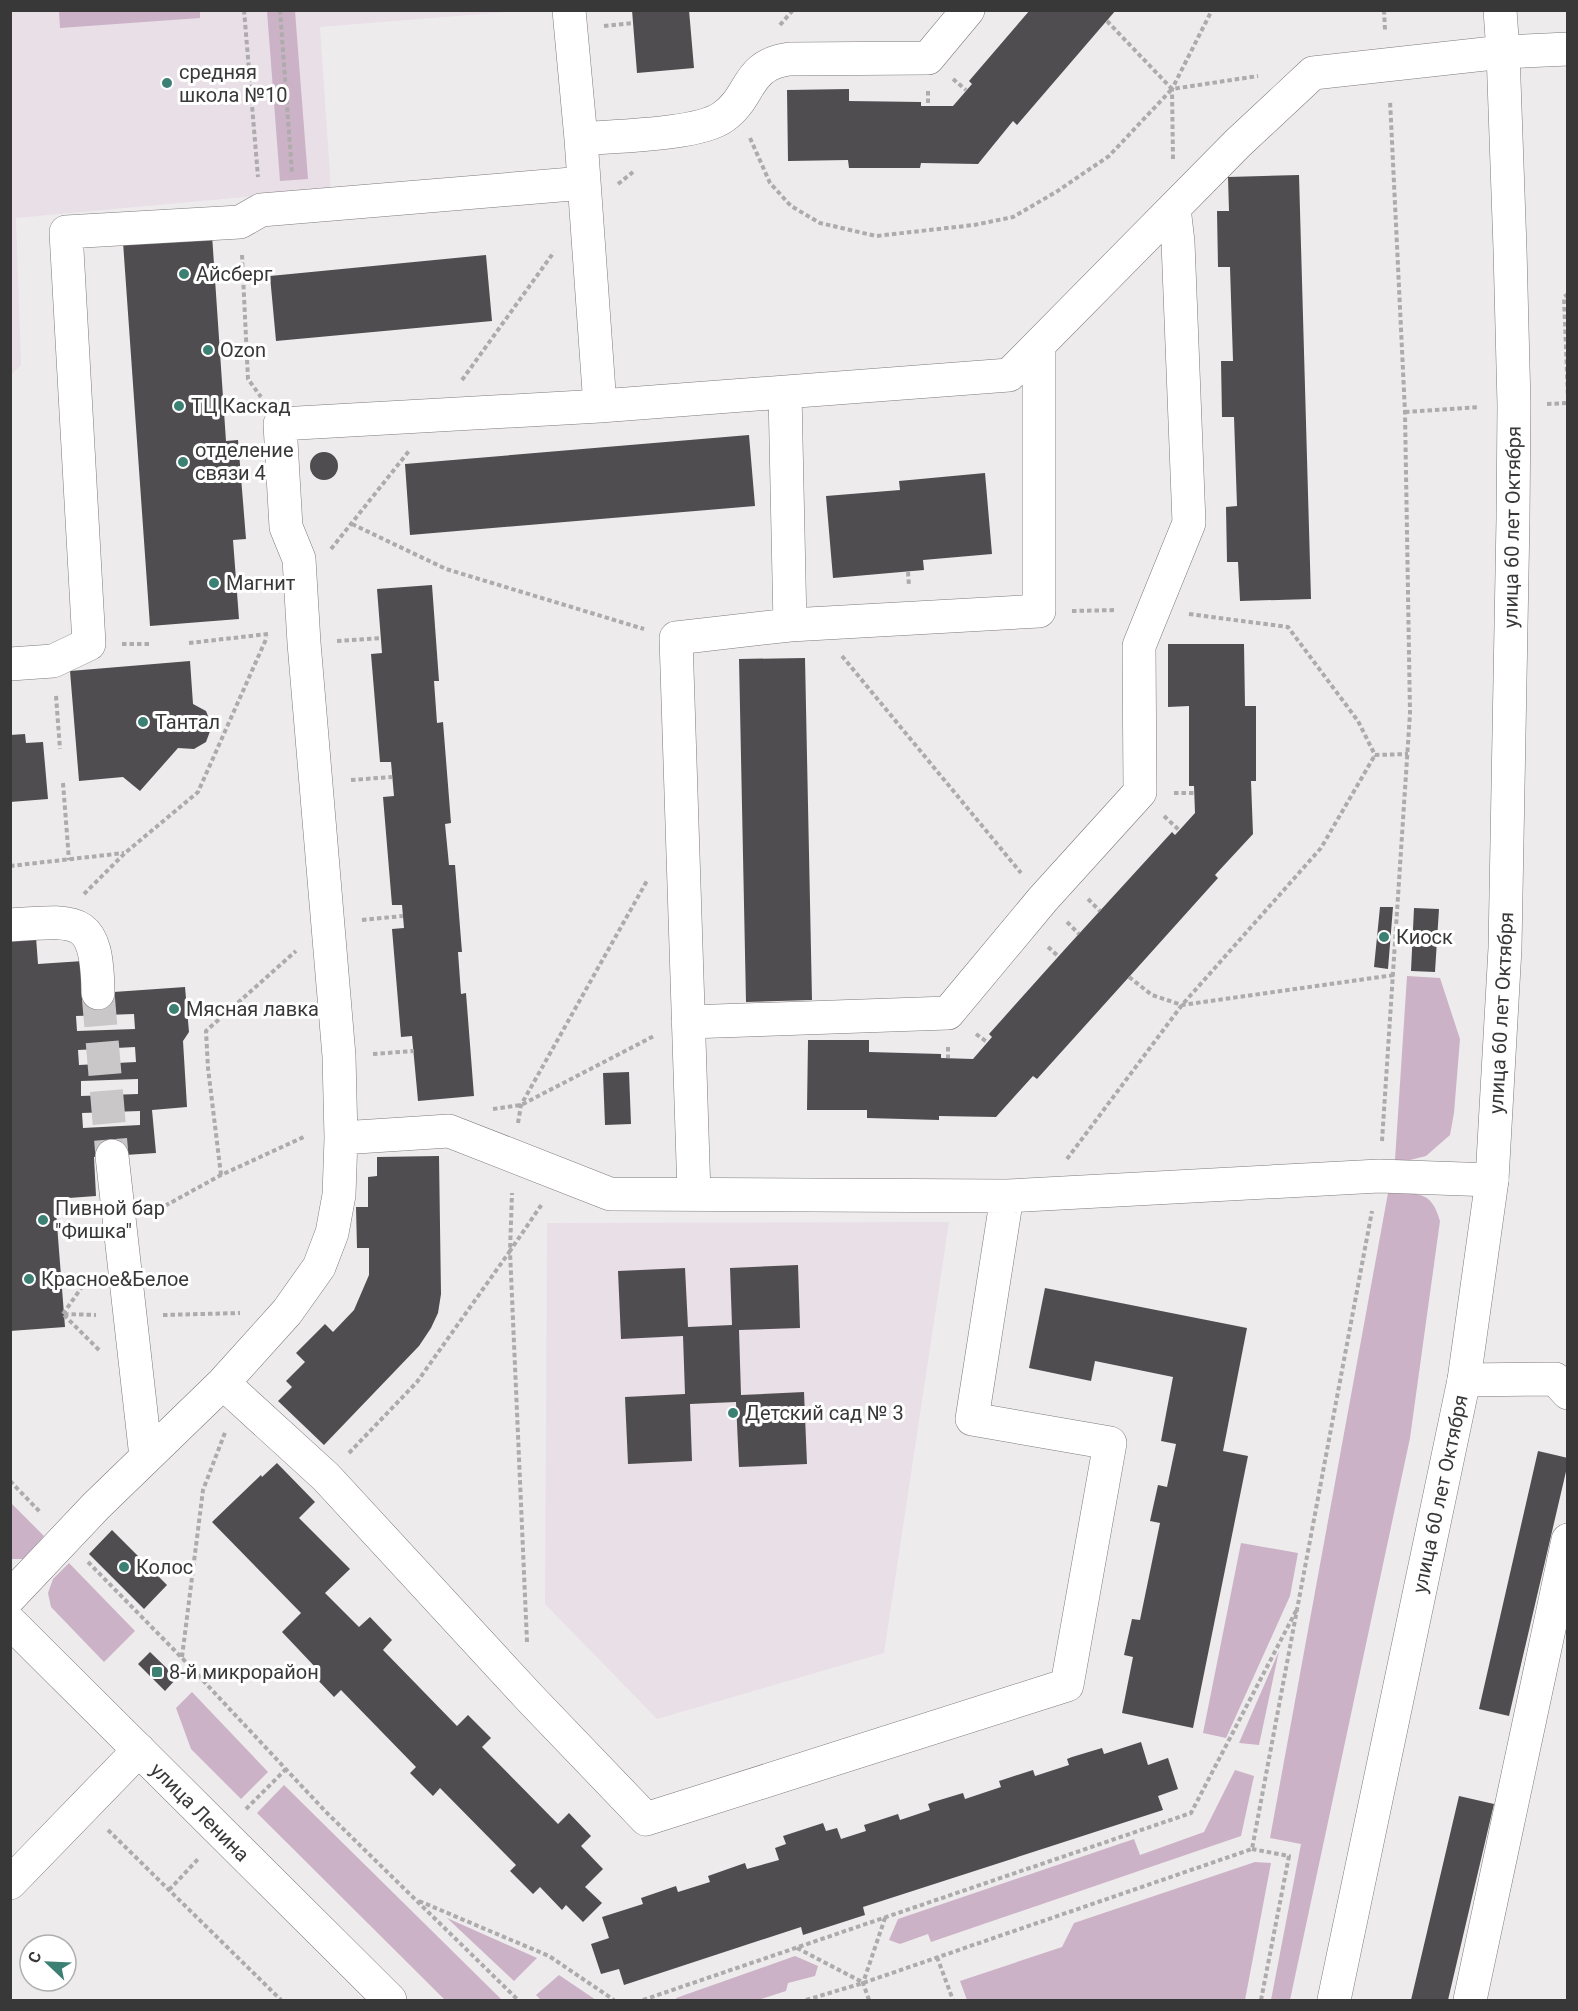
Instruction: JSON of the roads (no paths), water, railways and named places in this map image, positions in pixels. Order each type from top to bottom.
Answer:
[{"type":"main road","points":[[569,10],[582,138],[584,196],[600,406]]},
{"type":"main road","points":[[582,138],[687,129],[709,124],[723,117],[756,74],[764,66],[774,61],[928,58],[968,10]]},
{"type":"main road","name":"улица 60 лет Октября","points":[[1334,2001],[1464,1380],[1492,1180],[1506,948],[1514,394],[1500,10]]},
{"type":"main road","points":[[10,1597],[146,1457],[232,1391],[319,1267],[332,1233],[339,1195],[341,1129],[339,1056],[304,644],[299,559],[286,527],[280,424],[600,406],[1009,375],[1040,347],[1238,142],[1313,73],[1503,52],[1568,49]]},
{"type":"main road","points":[[10,664],[53,661],[89,644],[66,232],[240,222],[261,210],[584,196]]},
{"type":"main road","points":[[688,1022],[948,1013],[1043,900],[1140,792],[1139,646],[1189,523],[1178,243],[1174,208]]},
{"type":"main road","points":[[694,1194],[676,638],[803,625],[1039,611],[1040,347]]},
{"type":"main road","points":[[785,393],[803,625]]},
{"type":"main road","points":[[10,925],[56,922],[74,925],[87,934],[94,946],[98,963],[98,993]]},
{"type":"main road","points":[[341,1129],[449,1131],[610,1194],[1007,1196],[1379,1176],[1492,1180]]},
{"type":"main road","points":[[112,1155],[146,1457]]},
{"type":"main road","points":[[232,1391],[326,1477],[646,1819],[1067,1685],[1110,1443],[972,1419],[1007,1196]]},
{"type":"main road","points":[[1464,1380],[1563,1378]]},
{"type":"main road","points":[[1470,2001],[1568,1540]]},
{"type":"main road","name":"улица Ленина","points":[[10,1622],[390,2001]]},
{"type":"main road","points":[[10,1883],[139,1750]]},
{"type":"tunnel","points":[[98,993],[112,1156]]},
{"type":"place","name":"средняя школа №10","points":[[167,83]]},
{"type":"place","name":"Айсберг","points":[[184,274]]},
{"type":"place","name":"Ozon","points":[[208,350]]},
{"type":"place","name":"ТЦ Каскад","points":[[179,406]]},
{"type":"place","name":"отделение связи 4","points":[[183,462]]},
{"type":"place","name":"Магнит","points":[[214,583]]},
{"type":"place","name":"Тантал","points":[[143,722]]},
{"type":"place","name":"Киоск","points":[[1384,937]]},
{"type":"place","name":"Мясная лавка","points":[[174,1009]]},
{"type":"place","name":"Пивной бар \"Фишка\"","points":[[43,1220]]},
{"type":"place","name":"Красное&Белое","points":[[29,1279]]},
{"type":"place","name":"Детский сад № 3","points":[[733,1413]]},
{"type":"place","name":"Колос","points":[[124,1567]]},
{"type":"place","name":"8-й микрорайон","points":[[157,1672]]}]
